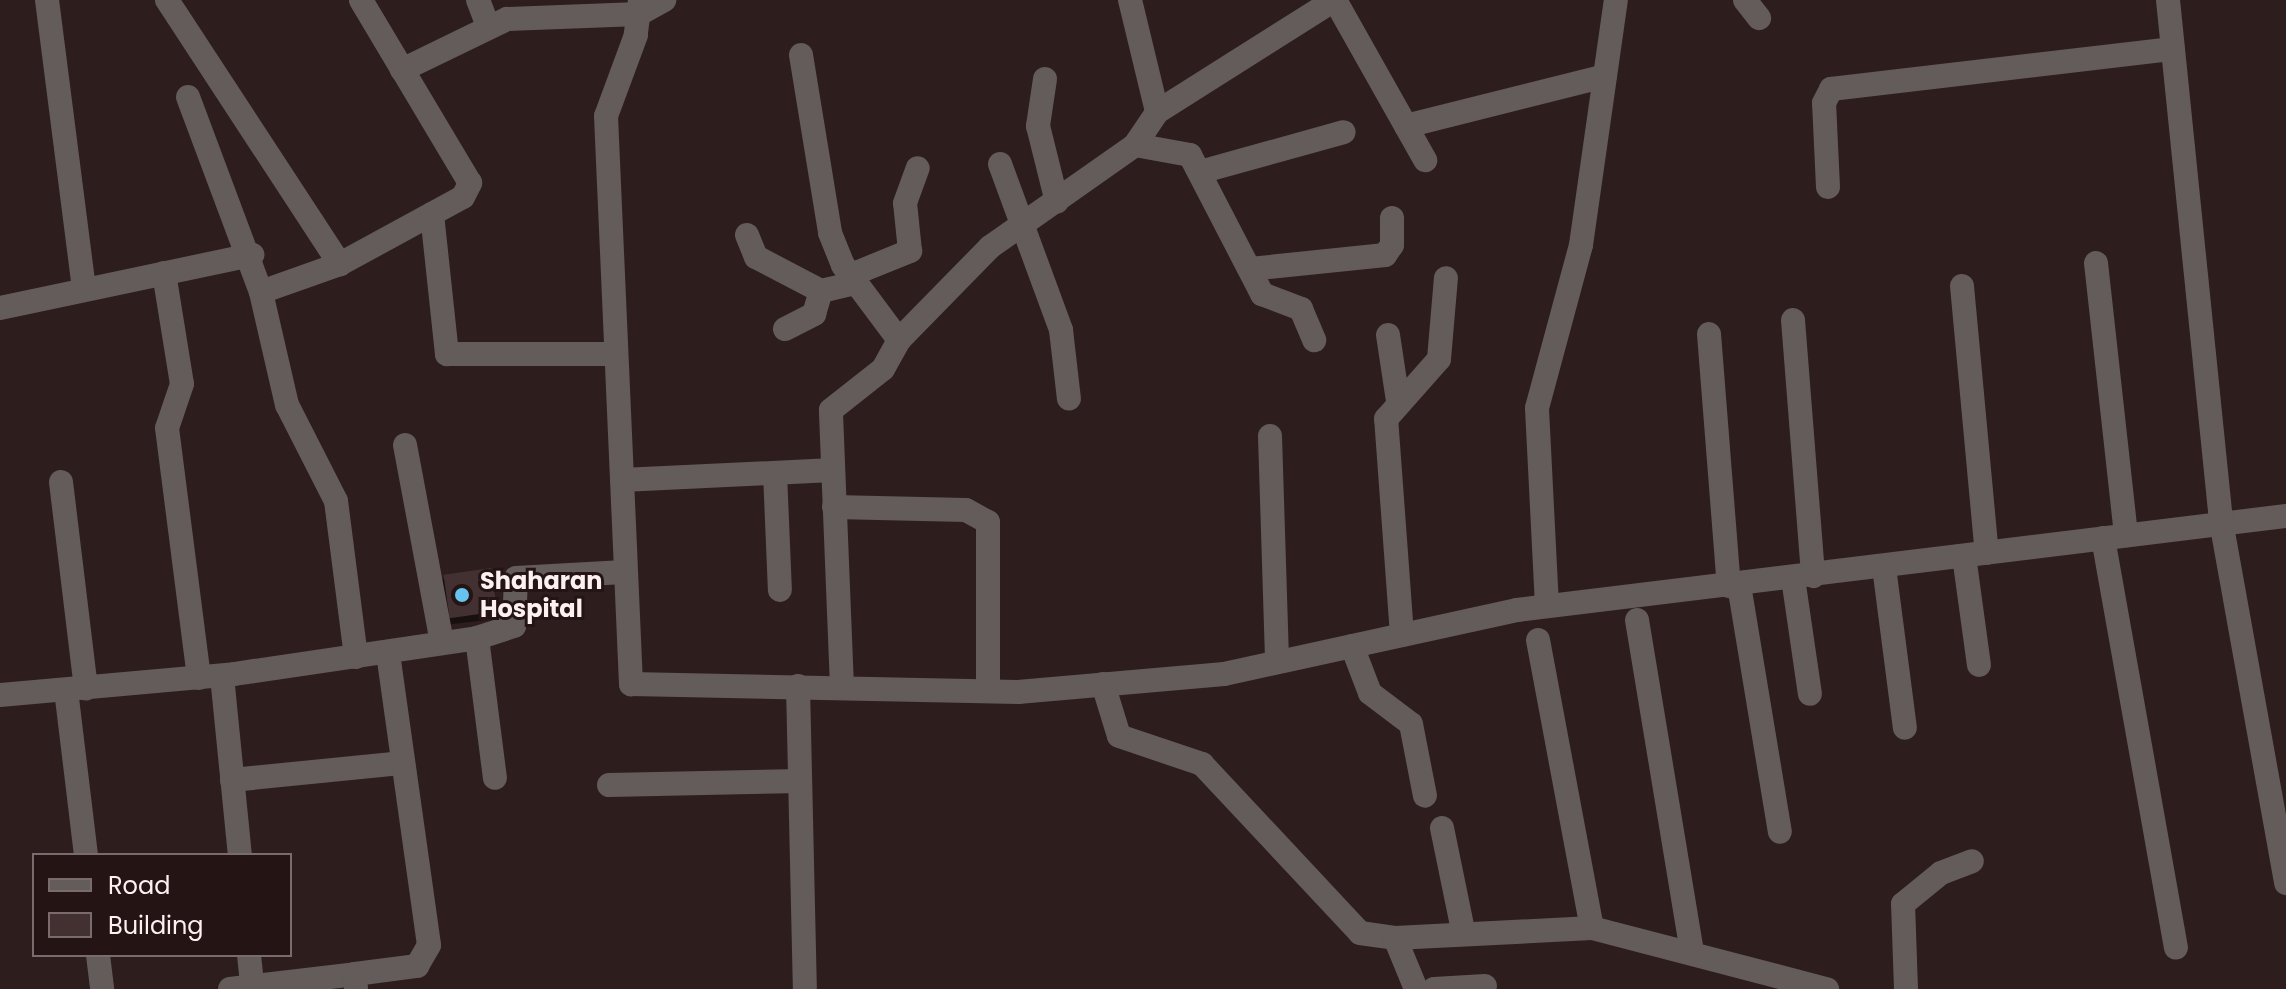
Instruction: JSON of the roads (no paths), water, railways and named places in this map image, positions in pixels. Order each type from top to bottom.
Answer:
[{"type":"street","points":[[47,0],[84,290]]},
{"type":"street","points":[[167,0],[340,264]]},
{"type":"street","points":[[261,292],[340,264],[468,193],[470,183],[361,0]]},
{"type":"street","points":[[478,0],[488,26]]},
{"type":"street","points":[[402,70],[488,26],[528,16],[639,7],[664,0]]},
{"type":"street","points":[[1130,0],[1157,112]]},
{"type":"street","points":[[842,687],[831,410],[883,369],[899,340],[973,261],[1135,145],[1157,112],[1334,0],[1425,160]]},
{"type":"street","points":[[1547,606],[1537,408],[1581,245],[1616,0]]},
{"type":"street","points":[[2168,0],[2221,521],[2286,883]]},
{"type":"street","points":[[639,7],[606,116],[631,684],[988,691],[1103,684],[1277,662],[1547,606],[1884,567],[2221,521],[2286,516]]},
{"type":"street","points":[[1828,187],[1824,103],[1831,89],[2173,49]]},
{"type":"street","points":[[801,55],[821,196],[854,279],[899,340]]},
{"type":"street","points":[[1406,126],[1605,76]]},
{"type":"street","points":[[1045,79],[1038,126],[1057,202]]},
{"type":"street","points":[[188,97],[252,255],[287,405],[336,501],[356,657]]},
{"type":"street","points":[[1200,172],[1344,132]]},
{"type":"street","points":[[1135,145],[1180,150],[1200,172],[1269,299],[1301,309],[1314,340]]},
{"type":"street","points":[[1000,164],[1026,223],[1061,330],[1069,399]]},
{"type":"street","points":[[747,235],[756,257],[821,291],[854,279],[910,251],[905,203],[918,168]]},
{"type":"street","points":[[432,214],[447,354],[616,354]]},
{"type":"street","points":[[1250,269],[1385,255],[1392,245],[1392,218]]},
{"type":"street","points":[[0,308],[252,255]]},
{"type":"street","points":[[2096,263],[2115,536],[2176,948]]},
{"type":"street","points":[[164,273],[182,384],[167,428],[210,677],[232,780],[240,853]]},
{"type":"street","points":[[1402,635],[1386,419],[1398,401],[1439,359],[1446,278]]},
{"type":"street","points":[[1962,286],[1979,665]]},
{"type":"street","points":[[785,329],[814,314],[821,291]]},
{"type":"street","points":[[1793,320],[1810,694]]},
{"type":"street","points":[[1709,334],[1734,585],[1780,832]]},
{"type":"street","points":[[1388,335],[1398,401]]},
{"type":"street","points":[[1270,436],[1277,662]]},
{"type":"street","points":[[405,445],[442,643]]},
{"type":"street","points":[[622,480],[833,470]]},
{"type":"street","points":[[775,473],[780,590]]},
{"type":"street","points":[[61,482],[86,853]]},
{"type":"street","points":[[834,507],[966,510],[988,522],[988,691]]},
{"type":"street","points":[[1884,567],[1905,728]]},
{"type":"street","points":[[0,695],[210,677],[388,654],[477,638],[514,626],[516,578],[624,572]]},
{"type":"street","points":[[1637,620],[1692,954]]},
{"type":"street","points":[[477,638],[495,778]]},
{"type":"street","points":[[1538,640],[1592,928]]},
{"type":"street","points":[[1352,646],[1370,693],[1411,724],[1425,796]]},
{"type":"street","points":[[249,957],[241,988],[355,981],[417,966],[428,957],[388,654]]},
{"type":"street","points":[[1103,684],[1119,736],[1202,764],[1348,927],[1395,938],[1463,930],[1592,928],[1827,989]]},
{"type":"street","points":[[798,686],[805,989]]},
{"type":"street","points":[[232,780],[403,763]]},
{"type":"street","points":[[609,785],[800,781]]},
{"type":"street","points":[[1442,828],[1463,930]]},
{"type":"street","points":[[1906,989],[1903,904],[1941,873],[1972,861]]},
{"type":"street","points":[[1395,938],[1416,989]]},
{"type":"street","points":[[98,957],[102,989]]},
{"type":"street","points":[[1434,989],[1485,986]]},
{"type":"place","name":"Shaharan Hospital","points":[[462,595]]}]
